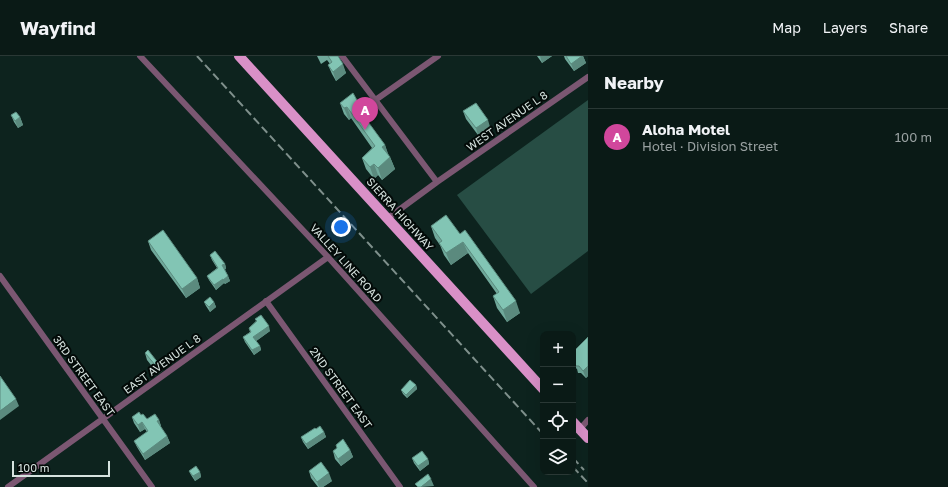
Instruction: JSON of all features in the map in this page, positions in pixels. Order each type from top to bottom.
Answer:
[{"type":"main road","name":"SIERRA HIGHWAY","points":[[239,56],[540,385]]},
{"type":"main road","points":[[576,425],[588,438]]},
{"type":"street","name":"VALLEY LINE ROAD","points":[[140,56],[328,258],[534,487]]},
{"type":"street","points":[[342,56],[374,101],[437,182],[388,218]]},
{"type":"street","points":[[374,101],[438,56]]},
{"type":"street","name":"WEST AVENUE L 8","points":[[437,182],[588,77]]},
{"type":"street","name":"EAST AVENUE L 8","points":[[8,487],[328,258]]},
{"type":"street","name":"3RD STREET EAST","points":[[0,276],[152,487]]},
{"type":"street","name":"2ND STREET EAST","points":[[266,301],[400,487]]},
{"type":"street","points":[[576,425],[588,420]]},
{"type":"green space","points":[[588,100],[588,251],[531,294],[457,195]]},
{"type":"building","points":[[328,56],[338,56],[343,64],[333,72],[328,65],[332,62]]},
{"type":"building","points":[[566,56],[582,56],[571,64]]},
{"type":"building","points":[[353,93],[358,102],[355,104],[385,145],[382,147],[390,157],[378,168],[374,164],[370,167],[362,158],[375,146],[347,107],[344,108],[340,103]]},
{"type":"building","points":[[476,103],[488,120],[476,128],[463,111]]},
{"type":"building","points":[[16,112],[20,117],[15,121],[11,115]]},
{"type":"building","points":[[446,215],[460,234],[465,230],[516,301],[503,310],[493,296],[499,292],[463,242],[446,253],[439,243],[442,241],[431,226]]},
{"type":"building","points":[[163,230],[197,278],[182,289],[148,241]]},
{"type":"building","points":[[215,251],[225,264],[222,265],[228,276],[214,285],[207,276],[218,268],[210,255]]},
{"type":"building","points":[[210,297],[214,302],[209,307],[204,302]]},
{"type":"building","points":[[261,315],[269,326],[253,337],[260,346],[252,350],[243,337],[251,332],[249,328],[257,321],[255,319]]},
{"type":"building","points":[[588,337],[588,366],[583,371],[579,366],[576,366],[576,349]]},
{"type":"building","points":[[148,350],[159,364],[156,366],[145,353]]},
{"type":"building","points":[[0,376],[16,399],[0,411]]},
{"type":"building","points":[[410,380],[416,385],[406,395],[401,390]]},
{"type":"building","points":[[139,412],[147,419],[155,414],[159,420],[157,421],[167,436],[143,454],[134,441],[148,431],[142,422],[138,425],[132,417]]},
{"type":"building","points":[[320,426],[324,432],[306,444],[301,437]]},
{"type":"building","points":[[343,439],[350,450],[338,459],[333,451],[337,448],[336,445]]},
{"type":"building","points":[[422,451],[428,459],[418,466],[412,458]]},
{"type":"building","points":[[321,462],[329,473],[317,482],[309,471]]},
{"type":"building","points":[[196,466],[200,472],[193,476],[189,471]]},
{"type":"building","points":[[428,474],[431,479],[421,487],[418,487],[415,484]]},
{"type":"railway","points":[[197,56],[540,431]]},
{"type":"railway","points":[[576,461],[584,470]]},
{"type":"railway","points":[[576,470],[588,483]]},
{"type":"place","name":"Aloha Motel","points":[[365,130]]}]
